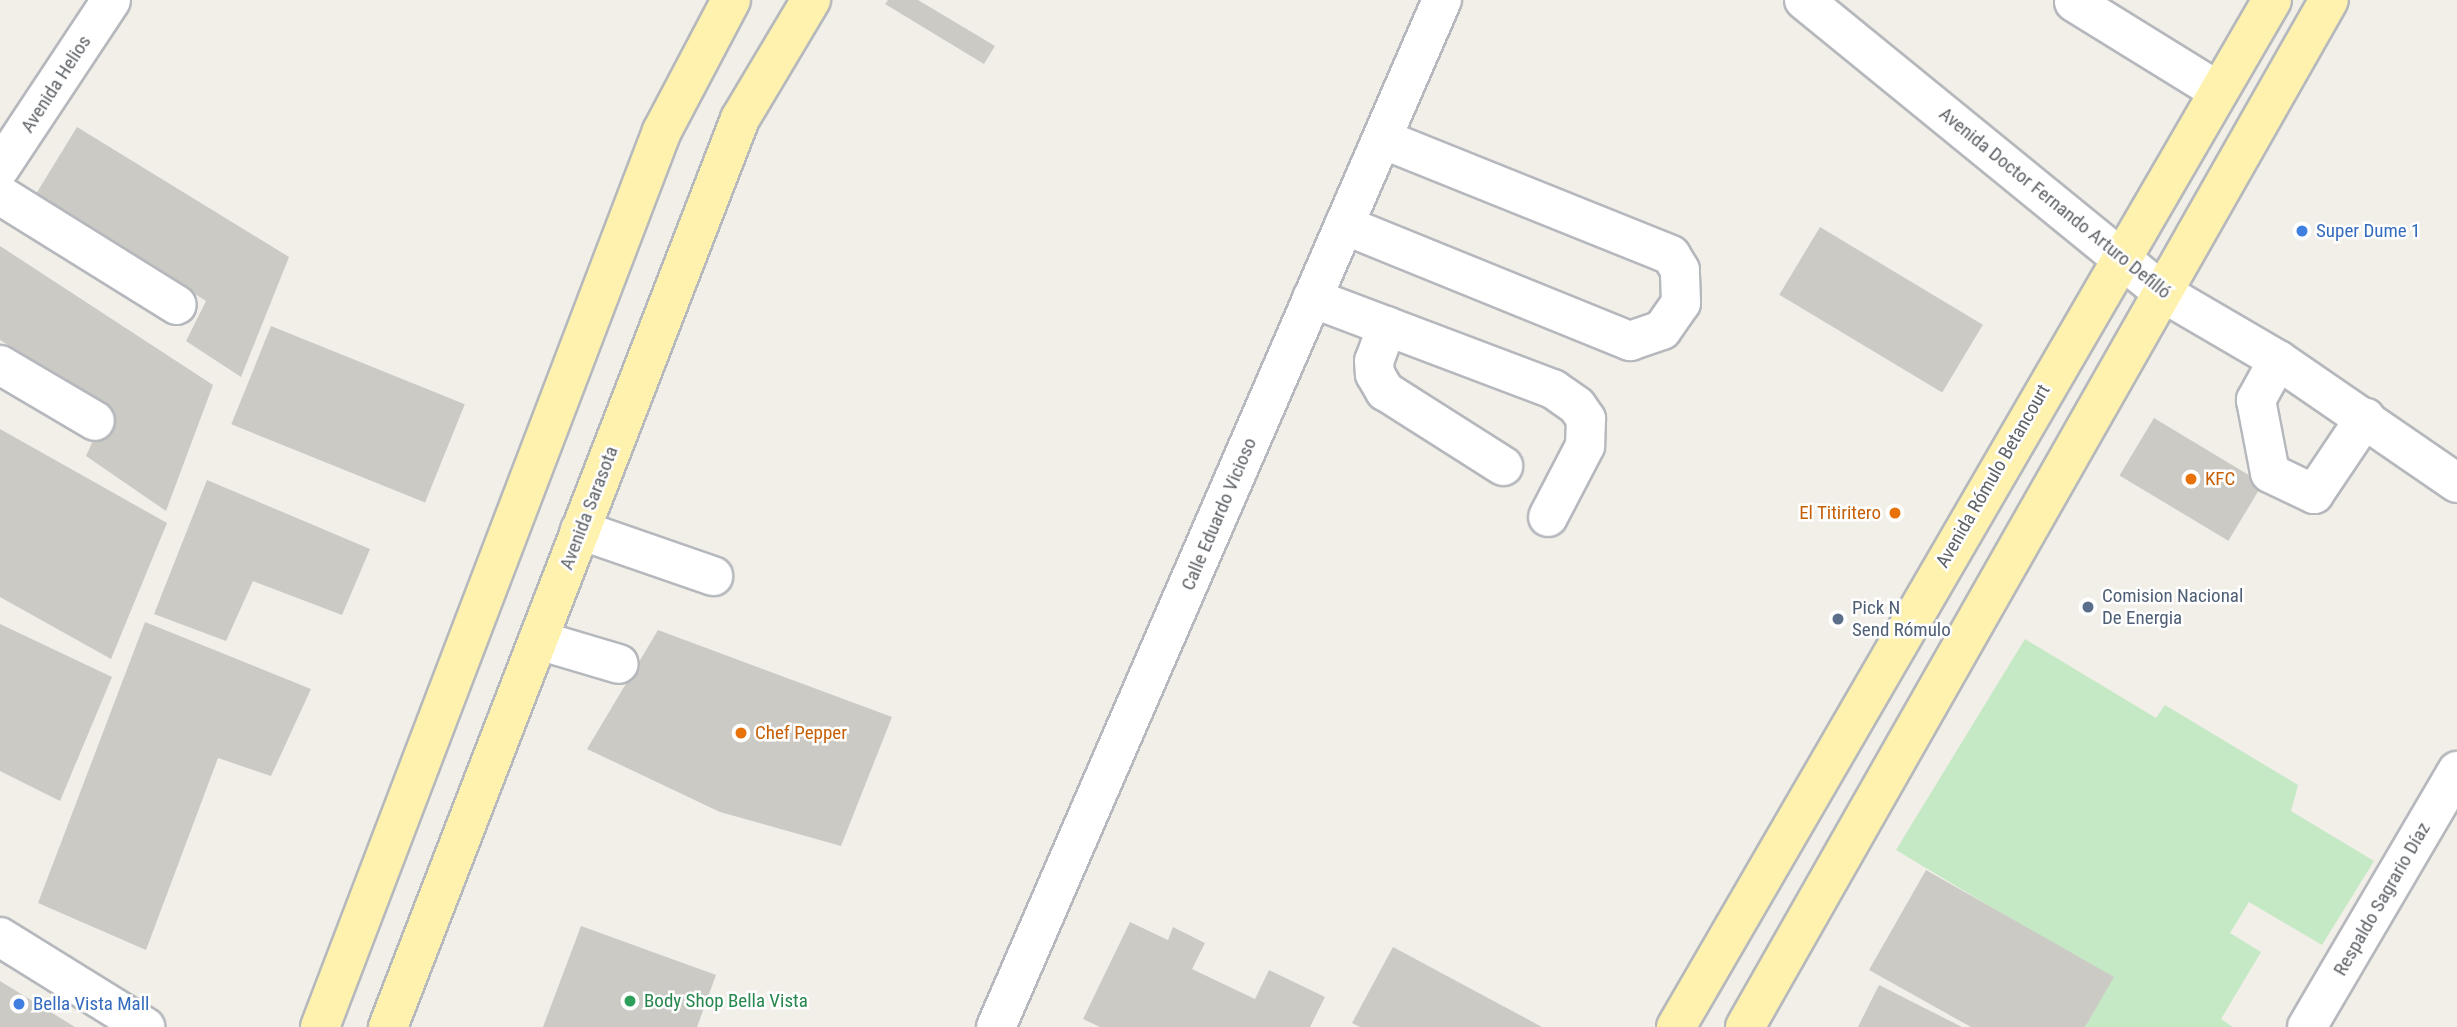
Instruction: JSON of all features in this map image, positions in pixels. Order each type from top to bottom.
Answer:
[{"type":"main road","points":[[320,1027],[662,131],[731,0]]},
{"type":"main road","name":"Avenida Sarasota","points":[[388,1027],[740,119],[811,0]]},
{"type":"main road","name":"Avenida Rómulo Betancourt","points":[[1676,1027],[2120,256],[2272,0]]},
{"type":"main road","points":[[1745,1027],[2165,293],[2329,0]]},
{"type":"street","name":"Avenida Helios","points":[[0,168],[111,0]]},
{"type":"street","name":"Calle Eduardo Vicioso","points":[[996,1027],[1442,0]]},
{"type":"street","name":"Avenida Doctor Fernando Arturo Defilló","points":[[1804,0],[2165,293],[2278,360],[2457,483]]},
{"type":"street","points":[[2074,2],[2218,91]]},
{"type":"street","points":[[1344,225],[1630,341],[1662,330],[1681,303],[1679,270],[1671,255],[1382,139]]},
{"type":"street","points":[[0,195],[177,305]]},
{"type":"street","points":[[1312,299],[1553,389],[1577,405],[1586,418],[1585,446],[1548,517]]},
{"type":"street","points":[[1387,327],[1374,360],[1375,374],[1385,391],[1503,466]]},
{"type":"street","points":[[2278,360],[2256,400],[2270,472],[2314,494],[2365,418]]},
{"type":"street","points":[[0,365],[95,421]]},
{"type":"street","points":[[580,530],[713,576]]},
{"type":"street","points":[[538,640],[619,664]]},
{"type":"street","name":"Respaldo Sagrario Díaz","points":[[2307,1027],[2457,771]]},
{"type":"street","points":[[0,937],[145,1027]]},
{"type":"green space","points":[[2025,639],[2156,718],[2165,705],[2298,785],[2291,811],[2374,861],[2322,945],[2249,902],[2230,933],[2261,952],[2221,1019],[2233,1027],[2075,1027],[2106,976],[1896,850]]},
{"type":"building","points":[[888,0],[918,0],[995,46],[984,64],[885,4]]},
{"type":"building","points":[[77,127],[289,257],[241,377],[186,341],[206,301],[36,194]]},
{"type":"building","points":[[1820,227],[1983,325],[1942,393],[1779,295]]},
{"type":"building","points":[[0,246],[213,385],[166,511],[86,456],[108,407],[0,340]]},
{"type":"building","points":[[271,326],[465,404],[425,503],[231,424]]},
{"type":"building","name":"KFC","points":[[2154,418],[2263,483],[2228,541],[2119,475]]},
{"type":"building","points":[[0,429],[167,523],[111,659],[0,597]]},
{"type":"building","points":[[207,480],[370,549],[342,615],[253,581],[226,641],[154,614]]},
{"type":"building","points":[[145,622],[311,689],[271,776],[218,758],[146,950],[38,903]]},
{"type":"building","points":[[0,624],[112,677],[60,801],[0,771]]},
{"type":"building","name":"Chef Pepper","points":[[658,630],[892,717],[841,846],[720,812],[587,749]]},
{"type":"building","points":[[1926,870],[2114,977],[2085,1027],[1971,1027],[1869,970]]},
{"type":"building","points":[[1130,922],[1168,940],[1173,927],[1205,943],[1192,969],[1255,999],[1269,970],[1325,997],[1310,1027],[1100,1027],[1083,1019]]},
{"type":"building","name":"Body Shop Bella Vista","points":[[581,926],[716,975],[697,1027],[543,1027]]},
{"type":"building","points":[[1393,947],[1542,1027],[1360,1027],[1352,1023]]},
{"type":"building","name":"Bella Vista Mall","points":[[0,981],[75,1027],[0,1027]]},
{"type":"building","points":[[1879,985],[1962,1027],[1858,1027]]},
{"type":"place","name":"Super Dume 1","points":[[2302,231]]},
{"type":"place","name":"KFC","points":[[2191,479]]},
{"type":"place","name":"El Titiritero","points":[[1895,513]]},
{"type":"place","name":"Comision Nacional De Energia","points":[[2088,607]]},
{"type":"place","name":"Pick N Send Rómulo","points":[[1838,619]]},
{"type":"place","name":"Chef Pepper","points":[[741,733]]},
{"type":"place","name":"Body Shop Bella Vista","points":[[630,1001]]},
{"type":"place","name":"Bella Vista Mall","points":[[19,1004]]}]
